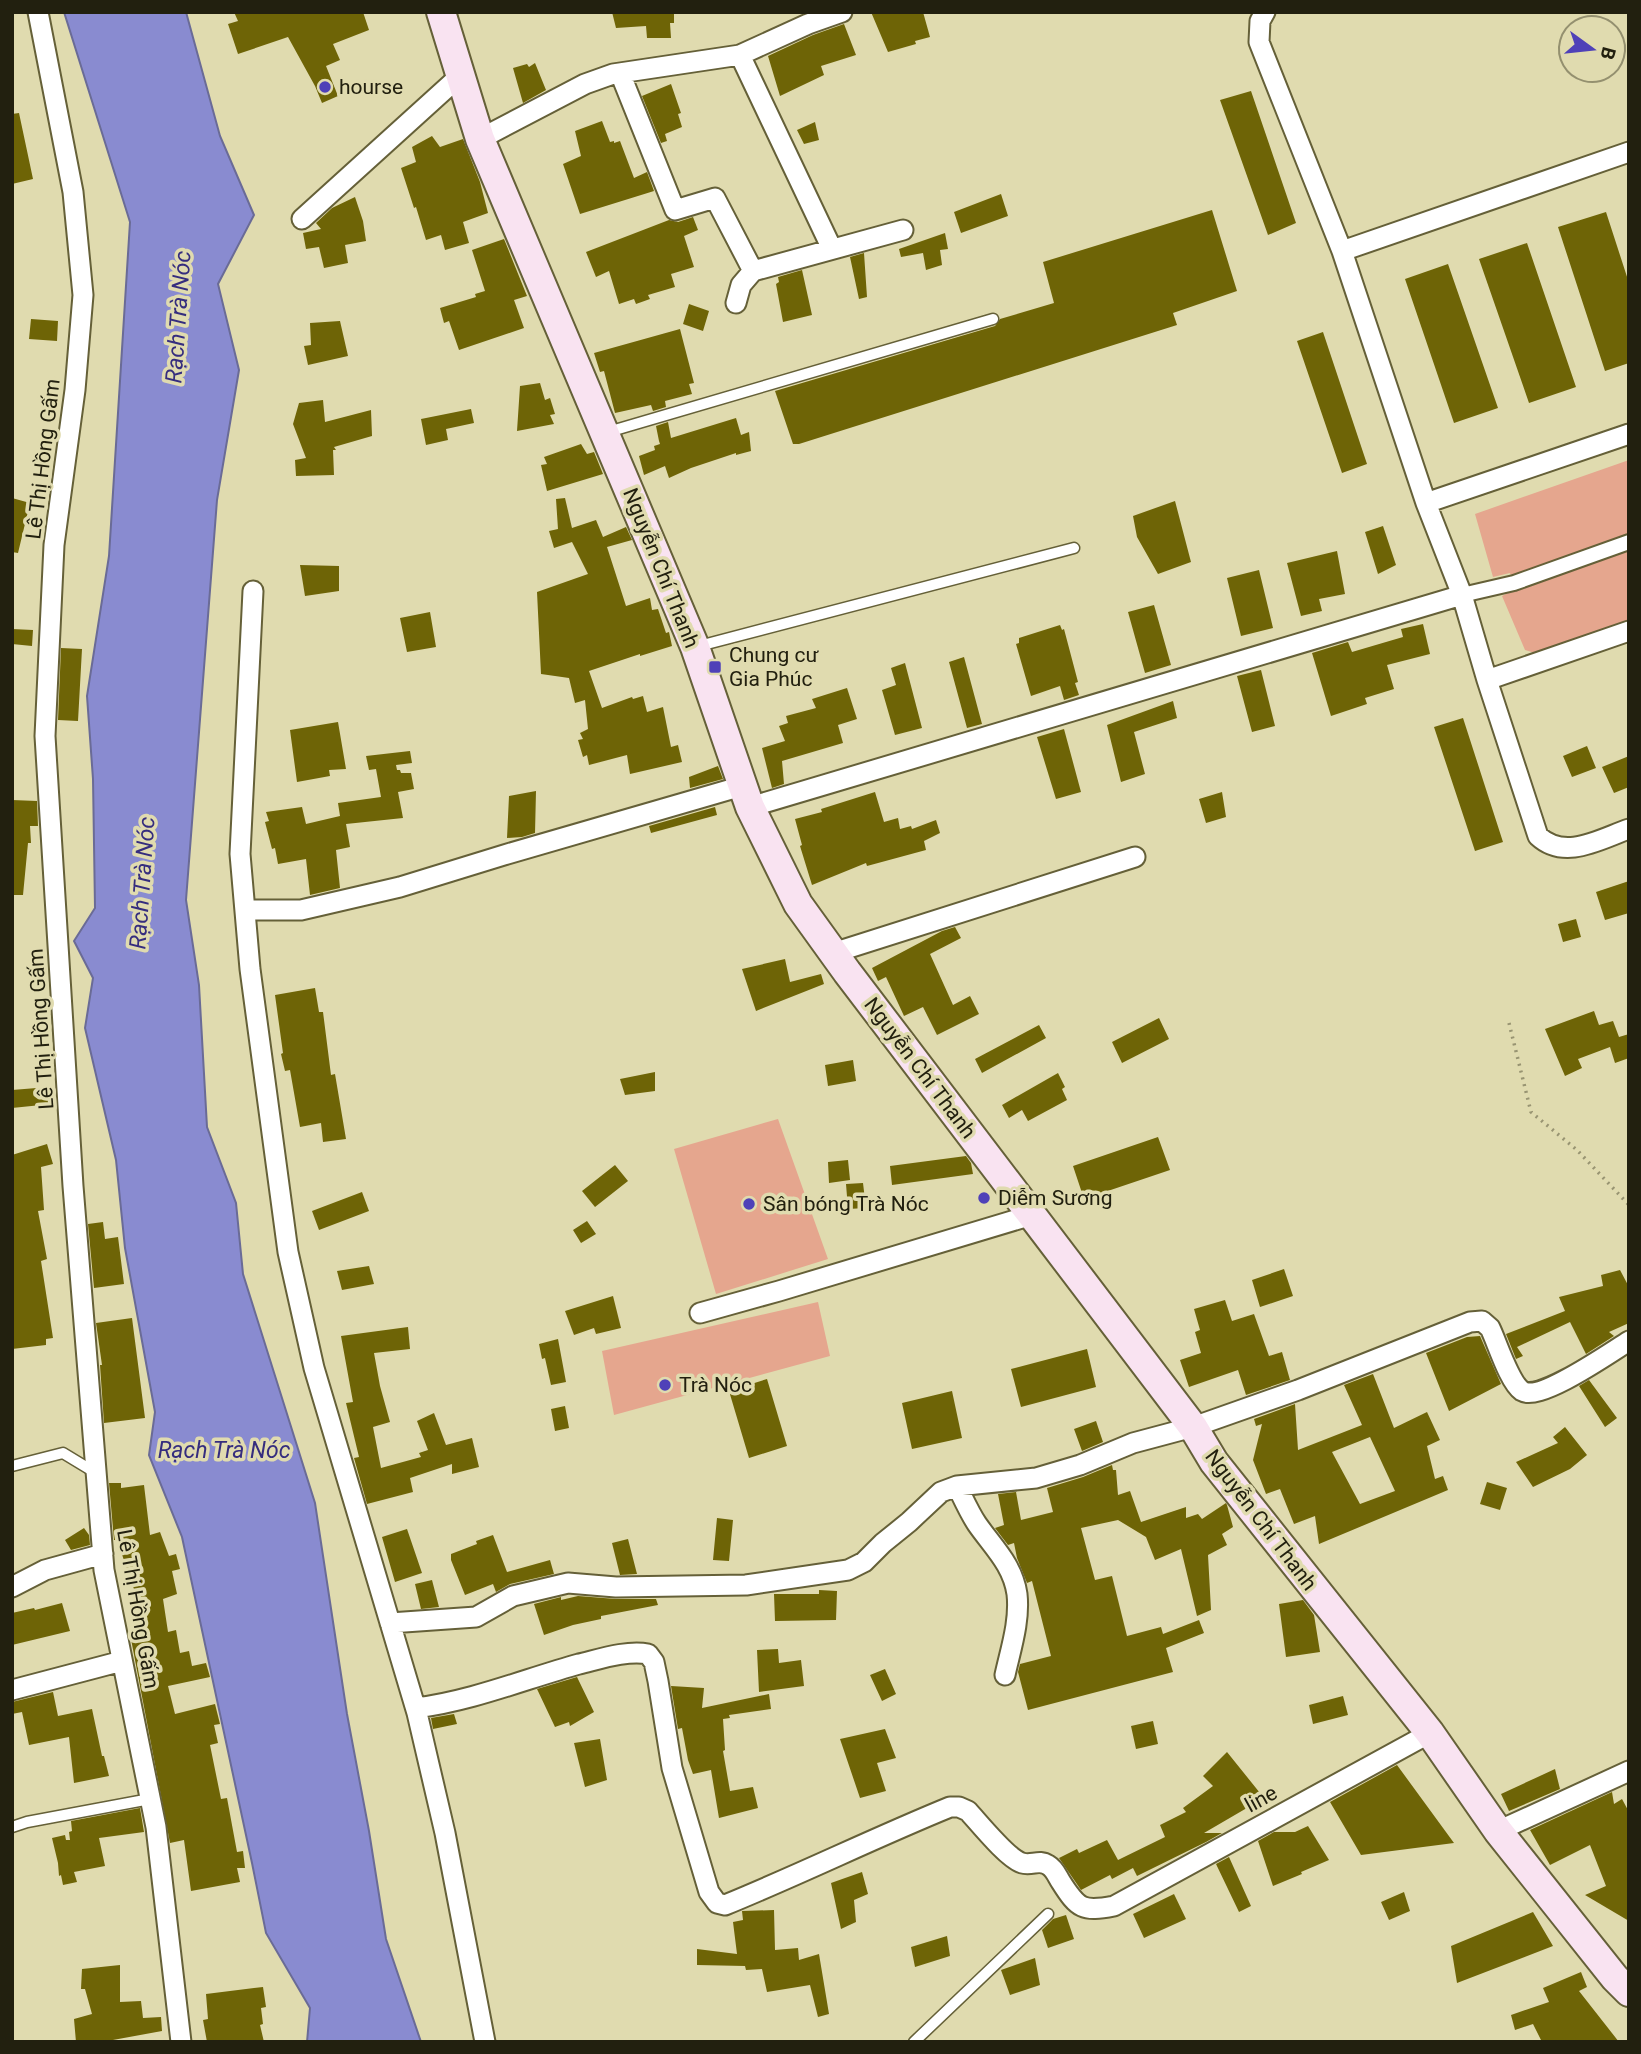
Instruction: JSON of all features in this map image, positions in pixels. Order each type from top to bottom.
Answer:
[{"type":"main road","name":"Nguyễn Chí Thanh","points":[[441,12],[480,139],[695,647],[746,796],[798,904],[1193,1427],[1214,1462],[1430,1733],[1498,1831],[1622,1981]]},
{"type":"street","name":"Lê Thị Hồng Gấm","points":[[38,12],[73,192],[83,295],[75,390],[54,545],[45,736],[73,1186],[104,1570],[156,1827],[181,2042]]},
{"type":"street","points":[[480,139],[585,84],[620,73],[740,55],[808,24],[842,12]]},
{"type":"street","points":[[1265,12],[1260,21],[1259,42],[1342,251],[1426,503],[1462,595],[1538,836],[1546,844],[1572,849],[1629,828]]},
{"type":"street","points":[[740,55],[832,249]]},
{"type":"street","points":[[620,73],[675,210],[715,198],[753,271]]},
{"type":"street","points":[[302,219],[461,74]]},
{"type":"street","points":[[1342,251],[1629,152]]},
{"type":"street","points":[[736,303],[741,285],[753,271],[903,230]]},
{"type":"street","points":[[1426,503],[1629,434]]},
{"type":"street","points":[[245,910],[301,910],[400,887],[504,855],[746,796],[1462,595],[1514,583],[1629,542]]},
{"type":"street","points":[[253,591],[240,854],[250,969],[288,1252],[313,1368],[415,1708],[444,1833],[485,2042]]},
{"type":"street","points":[[1487,680],[1629,631]]},
{"type":"street","points":[[834,953],[1135,857]]},
{"type":"street","points":[[699,1312],[779,1291],[1032,1215]]},
{"type":"street","points":[[390,1623],[476,1616],[513,1596],[568,1583],[616,1587],[746,1584],[848,1570],[864,1562],[941,1492],[957,1486],[1037,1478],[1080,1465],[1133,1443],[1193,1427],[1298,1391],[1470,1322],[1482,1321],[1490,1328],[1516,1384],[1524,1392],[1532,1394],[1573,1376],[1629,1341]]},
{"type":"street","points":[[957,1486],[975,1521],[1001,1554],[1017,1594],[1017,1620],[1005,1675]]},
{"type":"street","points":[[12,1587],[45,1570],[103,1554]]},
{"type":"street","name":"line","points":[[415,1708],[455,1702],[591,1661],[638,1652],[649,1654],[654,1662],[658,1681],[672,1768],[709,1892],[718,1903],[725,1905],[884,1834],[950,1807],[959,1807],[968,1811],[1020,1862],[1044,1863],[1053,1868],[1067,1891],[1082,1908],[1093,1910],[1114,1906],[1430,1733]]},
{"type":"street","points":[[12,1690],[122,1661]]},
{"type":"street","points":[[1498,1831],[1629,1771]]},
{"type":"lane","points":[[605,432],[993,318]]},
{"type":"lane","points":[[695,647],[1074,548]]},
{"type":"lane","points":[[12,1466],[63,1453],[97,1473]]},
{"type":"lane","points":[[12,1827],[150,1799]]},
{"type":"lane","points":[[914,2042],[1048,1914]]},
{"type":"path","points":[[1509,1023],[1531,1112],[1577,1150],[1629,1205]]},
{"type":"shaded area","points":[[1629,460],[1629,625],[1545,656],[1525,650],[1502,596],[1516,589],[1510,573],[1493,577],[1475,514]]},
{"type":"shaded area","name":"Sân bóng Trà Nóc","points":[[778,1119],[828,1259],[716,1294],[674,1149]]},
{"type":"shaded area","name":"Trà Nóc","points":[[818,1302],[830,1356],[614,1415],[602,1351]]},
{"type":"water","name":"Rạch Trà Nóc","points":[[64,12],[186,12],[220,136],[254,215],[218,284],[239,370],[217,500],[186,900],[199,985],[207,1127],[236,1203],[243,1274],[315,1503],[347,1714],[386,1939],[421,2042],[307,2042],[310,2008],[266,1933],[182,1537],[149,1455],[155,1412],[125,1248],[116,1160],[85,1028],[93,978],[74,941],[95,908],[93,779],[87,696],[109,556],[130,222]]},
{"type":"building","points":[[234,12],[363,12],[369,30],[333,44],[340,60],[326,66],[338,96],[322,103],[288,37],[238,54],[228,24],[238,21]]},
{"type":"building","points":[[612,12],[674,12],[674,23],[670,23],[671,38],[647,38],[646,26],[616,28]]},
{"type":"building","points":[[871,12],[923,12],[930,37],[888,52]]},
{"type":"building","points":[[844,24],[856,55],[821,66],[824,75],[780,96],[768,56]]},
{"type":"building","points":[[535,63],[546,90],[523,103],[513,68],[527,64],[529,67]]},
{"type":"building","points":[[671,84],[681,113],[678,114],[682,127],[665,134],[667,141],[661,143],[642,96]]},
{"type":"building","points":[[1251,91],[1296,223],[1268,235],[1220,100]]},
{"type":"building","points":[[19,113],[33,179],[12,184],[12,114]]},
{"type":"building","points":[[602,121],[610,142],[620,141],[634,178],[647,172],[654,191],[580,214],[563,164],[581,156],[575,131]]},
{"type":"building","points":[[815,122],[819,140],[804,144],[797,130]]},
{"type":"building","points":[[432,136],[440,147],[463,139],[480,182],[488,213],[463,222],[469,243],[445,250],[441,235],[426,240],[401,168],[416,162],[412,147]]},
{"type":"building","points":[[1001,194],[1008,216],[961,233],[954,212]]},
{"type":"building","points":[[355,197],[366,241],[345,245],[348,263],[324,268],[319,247],[306,249],[303,233],[321,229],[316,223],[332,208]]},
{"type":"building","points":[[1212,210],[1237,291],[1173,313],[1177,325],[793,444],[775,391],[995,326],[1000,319],[1054,303],[1043,262]]},
{"type":"building","points":[[1606,212],[1629,283],[1629,363],[1605,371],[1558,227]]},
{"type":"building","points":[[693,217],[698,230],[684,236],[694,267],[671,274],[675,287],[648,295],[650,299],[636,304],[634,299],[619,304],[609,271],[596,277],[586,252],[669,220],[678,222]]},
{"type":"building","points":[[945,233],[948,249],[940,250],[942,265],[926,270],[923,253],[901,257],[899,249]]},
{"type":"building","points":[[504,239],[527,296],[514,300],[524,328],[459,350],[449,321],[444,323],[440,308],[476,297],[475,294],[485,291],[472,250]]},
{"type":"building","points":[[1527,243],[1576,387],[1529,403],[1479,259]]},
{"type":"building","points":[[864,253],[867,297],[859,299],[850,257]]},
{"type":"building","points":[[1448,264],[1498,408],[1454,423],[1405,279]]},
{"type":"building","points":[[802,270],[812,315],[783,322],[776,284],[779,282],[778,277]]},
{"type":"building","points":[[689,304],[709,311],[703,331],[683,324]]},
{"type":"building","points":[[31,319],[58,321],[57,341],[29,339]]},
{"type":"building","points":[[340,321],[348,356],[308,365],[304,346],[311,345],[310,323]]},
{"type":"building","points":[[680,329],[694,383],[689,384],[692,394],[665,401],[666,407],[653,411],[651,405],[615,413],[604,371],[600,372],[594,353]]},
{"type":"building","points":[[1323,332],[1367,464],[1342,473],[1297,341]]},
{"type":"building","points":[[540,383],[545,400],[550,398],[555,414],[550,415],[554,424],[517,431],[520,386]]},
{"type":"building","points":[[323,400],[325,422],[371,410],[372,436],[334,447],[334,475],[296,476],[295,460],[306,458],[293,424],[299,403]]},
{"type":"building","points":[[471,409],[474,423],[446,429],[448,440],[426,445],[421,419]]},
{"type":"building","points":[[736,418],[741,435],[749,432],[751,451],[736,453],[669,478],[665,466],[644,475],[639,456],[655,450],[654,446],[660,444],[656,426],[668,422],[671,438]]},
{"type":"building","points":[[581,444],[587,454],[594,452],[603,474],[547,491],[541,465],[547,464],[544,457]]},
{"type":"building","points":[[12,498],[30,503],[18,553],[12,552]]},
{"type":"building","points":[[565,498],[572,528],[596,520],[603,537],[626,527],[632,540],[607,547],[626,606],[650,598],[652,610],[658,609],[666,633],[669,632],[672,646],[589,671],[602,708],[632,697],[643,696],[647,712],[663,707],[671,747],[678,745],[682,762],[630,774],[627,755],[589,765],[587,755],[583,757],[578,740],[583,739],[580,733],[588,729],[585,700],[575,703],[569,678],[541,674],[537,592],[588,574],[572,542],[554,548],[549,531],[558,529],[556,499]]},
{"type":"building","points":[[1175,501],[1191,562],[1158,574],[1137,537],[1133,516]]},
{"type":"building","points":[[1383,526],[1396,565],[1378,574],[1365,532]]},
{"type":"building","points":[[1337,551],[1345,594],[1319,599],[1322,611],[1301,616],[1287,563]]},
{"type":"building","points":[[300,565],[339,566],[339,591],[305,596]]},
{"type":"building","points":[[1259,570],[1273,628],[1241,636],[1227,578]]},
{"type":"building","points":[[1154,605],[1171,665],[1145,673],[1128,612]]},
{"type":"building","points":[[430,612],[436,647],[407,652],[400,618]]},
{"type":"building","points":[[1423,624],[1430,654],[1387,665],[1394,689],[1365,698],[1367,704],[1331,716],[1312,653],[1348,642],[1352,652],[1403,637],[1401,629]]},
{"type":"building","points":[[1060,625],[1062,630],[1064,629],[1079,695],[1064,700],[1060,686],[1031,696],[1016,644],[1019,643],[1019,638]]},
{"type":"building","points":[[12,629],[33,630],[32,646],[12,644]]},
{"type":"building","points":[[61,648],[82,649],[78,721],[58,720]]},
{"type":"building","points":[[964,657],[982,724],[967,728],[949,662]]},
{"type":"building","points":[[905,663],[922,728],[895,735],[882,690],[896,685],[891,668]]},
{"type":"building","points":[[1261,670],[1275,726],[1252,732],[1237,676]]},
{"type":"building","points":[[847,688],[857,719],[838,725],[843,743],[782,761],[784,784],[772,788],[762,748],[785,741],[779,726],[788,723],[786,716],[816,708],[812,699]]},
{"type":"building","points":[[1173,701],[1177,718],[1134,732],[1145,774],[1121,782],[1107,725]]},
{"type":"building","points":[[1463,718],[1503,842],[1475,851],[1434,727]]},
{"type":"building","points":[[338,722],[346,769],[329,770],[330,776],[297,782],[290,730]]},
{"type":"building","points":[[1064,729],[1081,792],[1056,799],[1037,737]]},
{"type":"building","points":[[1587,746],[1596,768],[1572,777],[1563,756]]},
{"type":"building","points":[[410,751],[412,763],[396,765],[401,773],[411,773],[414,789],[398,792],[403,818],[346,824],[350,847],[336,850],[340,888],[310,895],[306,859],[278,864],[265,822],[269,821],[266,812],[302,807],[306,824],[340,816],[338,803],[381,797],[376,769],[369,770],[366,756]]},
{"type":"building","points":[[1629,756],[1629,787],[1614,793],[1602,767]]},
{"type":"building","points":[[718,766],[723,779],[690,788],[689,777]]},
{"type":"building","points":[[536,791],[535,833],[507,838],[509,796]]},
{"type":"building","points":[[875,792],[884,822],[898,818],[900,829],[911,826],[912,829],[936,820],[940,833],[924,841],[926,850],[867,866],[866,863],[812,885],[795,819]]},
{"type":"building","points":[[1222,792],[1226,817],[1206,823],[1199,799]]},
{"type":"building","points":[[12,800],[37,801],[38,826],[30,826],[31,843],[28,843],[23,895],[12,895]]},
{"type":"building","points":[[715,807],[717,815],[651,833],[649,826]]},
{"type":"building","points":[[1629,881],[1629,913],[1605,920],[1596,892]]},
{"type":"building","points":[[1576,919],[1581,937],[1563,942],[1558,924]]},
{"type":"building","points":[[955,927],[961,938],[930,954],[953,1005],[970,996],[979,1014],[937,1035],[923,1007],[904,1016],[886,977],[878,981],[872,968],[942,931]]},
{"type":"building","points":[[785,959],[790,982],[821,974],[824,984],[756,1011],[742,969]]},
{"type":"building","points":[[315,988],[319,1012],[323,1012],[331,1075],[335,1074],[346,1139],[323,1142],[321,1123],[300,1127],[290,1070],[285,1071],[281,1054],[275,995]]},
{"type":"building","points":[[1594,1011],[1599,1025],[1613,1021],[1619,1037],[1629,1034],[1629,1058],[1615,1063],[1610,1047],[1578,1059],[1582,1068],[1565,1076],[1545,1029]]},
{"type":"building","points":[[1159,1018],[1169,1039],[1122,1063],[1112,1042]]},
{"type":"building","points":[[1039,1025],[1046,1038],[982,1073],[975,1059]]},
{"type":"building","points":[[853,1060],[856,1081],[828,1086],[825,1065]]},
{"type":"building","points":[[655,1072],[655,1091],[625,1095],[620,1079]]},
{"type":"building","points":[[1058,1073],[1065,1087],[1062,1089],[1067,1100],[1028,1121],[1022,1110],[1009,1118],[1002,1105]]},
{"type":"building","points":[[49,1087],[51,1104],[12,1108],[12,1090]]},
{"type":"building","points":[[1158,1137],[1170,1170],[1084,1199],[1073,1166]]},
{"type":"building","points":[[47,1144],[53,1164],[41,1167],[44,1210],[38,1211],[47,1259],[41,1261],[53,1338],[46,1339],[46,1345],[12,1349],[12,1155]]},
{"type":"building","points":[[966,1156],[971,1163],[973,1174],[892,1185],[890,1166]]},
{"type":"building","points":[[848,1160],[850,1180],[829,1183],[828,1162]]},
{"type":"building","points":[[615,1165],[628,1181],[595,1207],[582,1191]]},
{"type":"building","points":[[863,1183],[866,1208],[848,1209],[846,1184]]},
{"type":"building","points":[[362,1192],[369,1211],[319,1230],[312,1211]]},
{"type":"building","points":[[587,1221],[596,1234],[581,1243],[573,1230]]},
{"type":"building","points":[[103,1222],[105,1239],[118,1237],[124,1284],[94,1288],[88,1224]]},
{"type":"building","points":[[369,1266],[374,1284],[342,1290],[337,1271]]},
{"type":"building","points":[[1284,1269],[1293,1296],[1260,1307],[1252,1280]]},
{"type":"building","points":[[1620,1270],[1629,1287],[1629,1323],[1609,1332],[1614,1336],[1586,1354],[1570,1322],[1517,1347],[1523,1356],[1516,1359],[1506,1334],[1565,1311],[1559,1297],[1603,1286],[1601,1275]]},
{"type":"building","points":[[613,1296],[621,1328],[596,1334],[594,1328],[574,1335],[565,1311]]},
{"type":"building","points":[[1225,1300],[1232,1321],[1254,1314],[1269,1356],[1282,1352],[1290,1380],[1246,1395],[1238,1370],[1189,1387],[1180,1360],[1201,1353],[1195,1332],[1200,1330],[1194,1309]]},
{"type":"building","points":[[132,1318],[145,1418],[104,1423],[102,1365],[96,1323]]},
{"type":"building","points":[[408,1327],[410,1349],[374,1353],[390,1422],[373,1427],[381,1468],[421,1457],[419,1453],[428,1450],[417,1421],[434,1413],[446,1445],[472,1438],[479,1467],[452,1474],[452,1464],[410,1478],[413,1492],[367,1504],[354,1458],[359,1457],[346,1403],[353,1402],[341,1336]]},
{"type":"building","points":[[1480,1336],[1501,1384],[1449,1411],[1426,1353],[1467,1337]]},
{"type":"building","points":[[558,1339],[566,1382],[551,1385],[539,1344]]},
{"type":"building","points":[[1087,1349],[1096,1387],[1021,1407],[1011,1369]]},
{"type":"building","points":[[1373,1374],[1394,1428],[1427,1412],[1440,1440],[1427,1446],[1435,1479],[1443,1476],[1448,1490],[1319,1544],[1315,1516],[1294,1524],[1280,1489],[1266,1494],[1253,1460],[1262,1424],[1256,1426],[1254,1419],[1295,1404],[1298,1450],[1362,1425],[1344,1385]],"holes":[[[1370,1437],[1395,1491],[1360,1504],[1332,1452]]]},
{"type":"building","points":[[767,1379],[787,1446],[749,1458],[729,1391]]},
{"type":"building","points":[[1589,1380],[1617,1418],[1605,1427],[1579,1386]]},
{"type":"building","points":[[952,1391],[962,1438],[912,1449],[902,1403]]},
{"type":"building","points":[[565,1406],[569,1428],[555,1431],[551,1409]]},
{"type":"building","points":[[1096,1421],[1103,1442],[1082,1451],[1074,1429]]},
{"type":"building","points":[[1565,1427],[1587,1455],[1570,1469],[1533,1487],[1516,1462],[1558,1443],[1553,1437]]},
{"type":"building","points":[[1112,1465],[1113,1470],[1116,1470],[1118,1495],[1130,1491],[1141,1522],[1186,1507],[1186,1518],[1198,1514],[1202,1519],[1226,1503],[1233,1527],[1222,1534],[1227,1545],[1208,1555],[1211,1610],[1197,1616],[1181,1549],[1155,1560],[1146,1537],[1118,1520],[1081,1528],[1095,1580],[1112,1576],[1127,1636],[1161,1627],[1163,1634],[1199,1620],[1204,1633],[1166,1648],[1173,1672],[1028,1710],[1018,1672],[1020,1664],[1051,1656],[1032,1581],[1027,1583],[1014,1543],[1008,1545],[995,1528],[1004,1525],[998,1494],[1016,1492],[1021,1520],[1053,1512],[1047,1488]]},
{"type":"building","points":[[1487,1482],[1507,1488],[1500,1510],[1480,1504]]},
{"type":"building","points":[[109,1483],[121,1483],[121,1488],[144,1485],[150,1535],[160,1532],[169,1556],[176,1554],[180,1569],[172,1571],[177,1594],[163,1599],[168,1632],[176,1630],[180,1653],[189,1651],[192,1666],[206,1663],[210,1677],[168,1686],[175,1714],[215,1704],[220,1724],[214,1725],[218,1743],[210,1745],[221,1799],[227,1798],[237,1852],[243,1851],[245,1868],[237,1868],[240,1882],[191,1891],[184,1840],[170,1843],[131,1639],[143,1637],[136,1595],[117,1540],[114,1540]]},
{"type":"building","points":[[717,1518],[733,1520],[729,1561],[713,1560]]},
{"type":"building","points":[[84,1528],[89,1535],[90,1545],[71,1550],[65,1540]]},
{"type":"building","points":[[407,1529],[422,1573],[395,1582],[382,1537]]},
{"type":"building","points":[[493,1535],[507,1572],[550,1560],[554,1574],[510,1584],[496,1592],[493,1584],[465,1595],[451,1554]]},
{"type":"building","points":[[628,1539],[637,1574],[620,1575],[612,1543]]},
{"type":"building","points":[[432,1580],[439,1607],[421,1609],[415,1584]]},
{"type":"building","points":[[819,1590],[837,1591],[836,1620],[775,1621],[774,1594],[819,1594]]},
{"type":"building","points":[[578,1596],[656,1599],[658,1605],[601,1616],[601,1619],[544,1635],[534,1604]]},
{"type":"building","points":[[1303,1600],[1314,1615],[1320,1652],[1286,1657],[1279,1604]]},
{"type":"building","points":[[62,1603],[70,1631],[12,1645],[12,1613]]},
{"type":"building","points":[[778,1649],[779,1663],[801,1660],[804,1686],[759,1692],[757,1650]]},
{"type":"building","points":[[885,1669],[896,1694],[882,1701],[870,1675]]},
{"type":"building","points":[[577,1677],[594,1712],[570,1726],[569,1722],[555,1727],[537,1689]]},
{"type":"building","points":[[671,1686],[704,1688],[702,1708],[769,1694],[771,1709],[729,1715],[730,1718],[723,1719],[723,1751],[730,1791],[753,1787],[758,1808],[719,1818],[711,1770],[693,1774],[682,1728],[678,1729]]},
{"type":"building","points":[[53,1692],[58,1716],[92,1709],[109,1776],[74,1783],[69,1737],[29,1745],[22,1712],[12,1714],[12,1702]]},
{"type":"building","points":[[1343,1696],[1348,1715],[1313,1724],[1309,1705]]},
{"type":"building","points":[[454,1714],[457,1724],[433,1729],[431,1718]]},
{"type":"building","points":[[1153,1721],[1158,1744],[1136,1749],[1131,1726]]},
{"type":"building","points":[[885,1729],[896,1758],[877,1763],[886,1791],[860,1798],[840,1739]]},
{"type":"building","points":[[600,1739],[607,1780],[585,1787],[574,1743]]},
{"type":"building","points":[[1227,1752],[1264,1798],[1204,1833],[1222,1833],[1206,1842],[1137,1876],[1133,1868],[1112,1879],[1110,1875],[1081,1890],[1059,1858],[1077,1849],[1079,1853],[1107,1840],[1118,1860],[1165,1837],[1160,1825],[1186,1812],[1183,1808],[1213,1786],[1203,1776]]},
{"type":"building","points":[[1397,1765],[1454,1843],[1361,1855],[1330,1802]]},
{"type":"building","points":[[1555,1769],[1560,1789],[1509,1811],[1501,1794]]},
{"type":"building","points":[[1612,1792],[1614,1804],[1622,1799],[1629,1812],[1629,1921],[1585,1895],[1606,1886],[1590,1845],[1550,1865],[1530,1830]]},
{"type":"building","points":[[140,1808],[144,1832],[99,1838],[105,1866],[74,1872],[77,1882],[63,1885],[52,1838],[65,1835],[66,1840],[70,1840],[71,1821]]},
{"type":"building","points":[[1308,1826],[1329,1860],[1273,1886],[1258,1841],[1274,1832],[1295,1832]]},
{"type":"building","points":[[1229,1857],[1251,1906],[1239,1912],[1216,1864]]},
{"type":"building","points":[[862,1872],[868,1894],[854,1900],[856,1922],[841,1929],[831,1883]]},
{"type":"building","points":[[1404,1892],[1410,1911],[1389,1920],[1381,1902]]},
{"type":"building","points":[[1174,1894],[1186,1919],[1144,1938],[1133,1914]]},
{"type":"building","points":[[774,1910],[775,1950],[798,1948],[799,1960],[819,1954],[829,2014],[818,2017],[810,1985],[767,1992],[762,1969],[697,1965],[697,1949],[737,1954],[733,1922],[743,1920],[742,1911]]},
{"type":"building","points":[[1533,1912],[1553,1946],[1457,1983],[1451,1946]]},
{"type":"building","points":[[1066,1915],[1074,1939],[1048,1948],[1042,1930],[1053,1919]]},
{"type":"building","points":[[947,1936],[950,1956],[915,1967],[911,1947]]},
{"type":"building","points":[[1035,1958],[1040,1985],[1010,1995],[1001,1970]]},
{"type":"building","points":[[120,1965],[120,2002],[141,2001],[143,2018],[161,2017],[162,2031],[102,2042],[76,2042],[74,2019],[92,2014],[85,1989],[81,1989],[82,1969]]},
{"type":"building","points":[[1581,1972],[1587,1987],[1579,1991],[1619,2042],[1542,2042],[1533,2024],[1515,2030],[1511,2015],[1549,2002],[1543,1988]]},
{"type":"building","points":[[263,1987],[266,2007],[261,2008],[263,2024],[260,2025],[264,2042],[207,2042],[203,2020],[208,2019],[206,1994]]},
{"type":"place","name":"hourse","points":[[325,87]]},
{"type":"place","name":"Chung cư Gia Phúc","points":[[715,667]]},
{"type":"place","name":"Diễm Sương","points":[[984,1198]]},
{"type":"place","name":"Sân bóng Trà Nóc","points":[[749,1204]]},
{"type":"place","name":"Trà Nóc","points":[[665,1385]]}]
